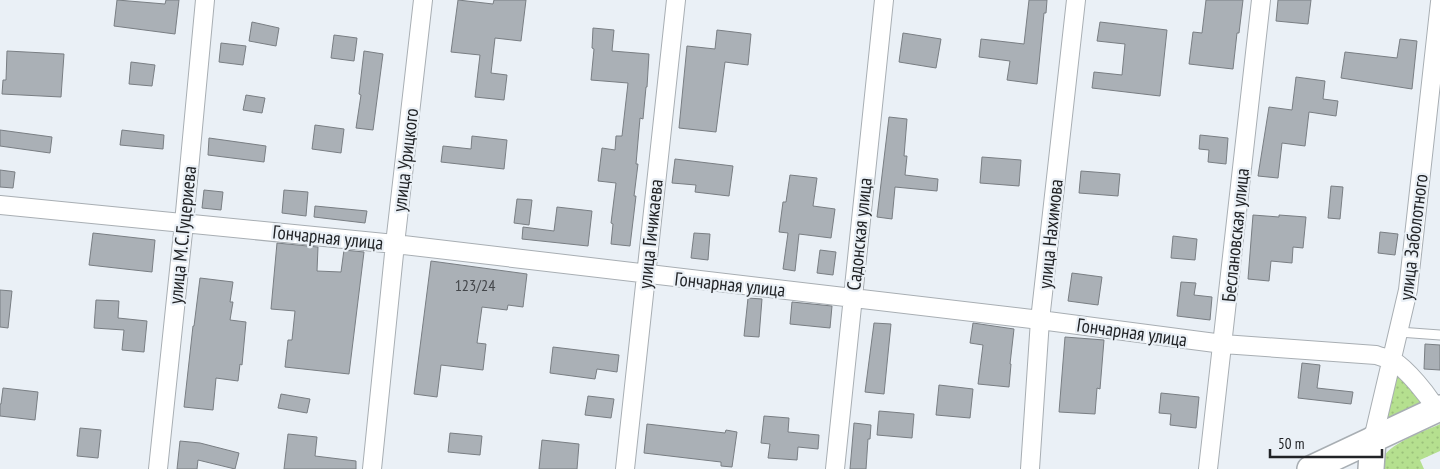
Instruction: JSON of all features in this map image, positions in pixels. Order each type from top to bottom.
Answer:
[{"type":"main road","points":[[1310,469],[1438,409]]},
{"type":"main road","name":"улица Заболотного","points":[[1371,469],[1373,439]]},
{"type":"street","name":"улица М.С.Гуцериева","points":[[158,469],[205,0]]},
{"type":"street","name":"улица Урицкого","points":[[372,469],[395,244],[424,0]]},
{"type":"street","name":"улица Гичикаева","points":[[625,469],[676,0]]},
{"type":"street","name":"Садонская улица","points":[[835,469],[884,0]]},
{"type":"street","name":"улица Нахимова","points":[[1030,469],[1040,320],[1076,0]]},
{"type":"street","name":"Беслановская улица","points":[[1208,469],[1261,0]]},
{"type":"street","name":"улица Заболотного","points":[[1373,439],[1408,290],[1440,2]]},
{"type":"street","name":"Гончарная улица","points":[[0,206],[184,222],[395,244],[1040,320],[1223,344],[1376,356],[1391,360],[1413,379],[1438,409]]},
{"type":"lane","points":[[1399,332],[1440,335]]},
{"type":"green space","points":[[1401,375],[1427,401],[1390,421],[1387,419],[1387,416],[1395,380]]},
{"type":"green space","points":[[1440,424],[1440,451],[1420,460],[1424,469],[1381,469],[1385,455],[1391,449],[1407,439]]},
{"type":"building","points":[[117,0],[165,4],[166,0],[179,0],[175,34],[114,26]]},
{"type":"building","points":[[458,0],[493,4],[494,0],[526,0],[521,41],[495,38],[491,73],[507,75],[504,100],[475,97],[480,55],[451,52]]},
{"type":"building","points":[[1029,0],[1047,0],[1037,84],[1007,80],[1010,61],[979,57],[981,39],[1024,44]]},
{"type":"building","points":[[1206,0],[1243,0],[1233,69],[1189,64],[1193,32],[1202,33]]},
{"type":"building","points":[[1278,0],[1311,0],[1308,24],[1276,21]]},
{"type":"building","points":[[252,22],[279,28],[276,46],[249,41]]},
{"type":"building","points":[[1100,22],[1167,30],[1160,96],[1092,88],[1094,72],[1122,75],[1125,44],[1097,41]]},
{"type":"building","points":[[593,28],[614,30],[612,51],[649,54],[643,119],[640,118],[636,164],[638,164],[634,196],[636,196],[630,246],[611,244],[613,224],[611,223],[616,183],[598,181],[602,148],[615,150],[616,136],[622,136],[628,83],[591,80],[594,49],[592,48]]},
{"type":"building","points":[[717,30],[751,34],[748,65],[725,62],[716,132],[679,128],[687,46],[715,49]]},
{"type":"building","points":[[903,33],[941,39],[936,68],[899,62]]},
{"type":"building","points":[[334,35],[357,38],[354,61],[331,58]]},
{"type":"building","points":[[1400,39],[1417,41],[1412,89],[1341,78],[1345,52],[1397,58]]},
{"type":"building","points":[[221,43],[246,46],[243,65],[219,62]]},
{"type":"building","points":[[7,51],[64,54],[61,97],[2,94],[3,80],[6,80]]},
{"type":"building","points":[[364,51],[383,54],[373,130],[356,128],[361,95],[359,94]]},
{"type":"building","points":[[131,62],[155,65],[152,86],[129,84]]},
{"type":"building","points":[[1296,77],[1325,81],[1323,99],[1338,101],[1336,116],[1309,112],[1305,146],[1282,143],[1278,178],[1258,176],[1269,107],[1292,110]]},
{"type":"building","points":[[246,95],[265,98],[262,113],[243,110]]},
{"type":"building","points":[[889,117],[907,119],[904,156],[907,156],[905,175],[938,179],[937,191],[895,187],[892,219],[877,217]]},
{"type":"building","points":[[315,125],[344,129],[341,153],[312,149]]},
{"type":"building","points":[[0,130],[52,137],[50,153],[0,146]]},
{"type":"building","points":[[122,130],[164,135],[163,149],[120,145]]},
{"type":"building","points":[[1200,135],[1228,138],[1226,164],[1208,162],[1209,150],[1199,149]]},
{"type":"building","points":[[472,136],[507,140],[504,169],[441,162],[443,146],[471,149]]},
{"type":"building","points":[[209,138],[266,146],[264,162],[208,155]]},
{"type":"building","points":[[982,157],[1021,160],[1019,186],[980,183]]},
{"type":"building","points":[[675,159],[733,166],[729,196],[695,192],[696,185],[672,183]]},
{"type":"building","points":[[0,170],[15,172],[13,188],[0,187]]},
{"type":"building","points":[[1081,171],[1120,174],[1118,196],[1079,193]]},
{"type":"building","points":[[790,175],[817,178],[813,206],[835,209],[831,238],[799,234],[795,271],[783,269],[788,233],[779,232],[783,202],[786,202]]},
{"type":"building","points":[[1331,186],[1343,187],[1340,219],[1328,218]]},
{"type":"building","points":[[204,190],[223,192],[221,210],[202,208]]},
{"type":"building","points":[[284,190],[308,192],[306,216],[282,213]]},
{"type":"building","points":[[517,199],[532,200],[529,225],[514,223]]},
{"type":"building","points":[[315,206],[367,211],[365,223],[314,217]]},
{"type":"building","points":[[557,207],[592,211],[588,246],[522,239],[523,227],[554,231]]},
{"type":"building","points":[[1253,215],[1306,217],[1303,248],[1293,247],[1292,263],[1271,261],[1269,281],[1248,279]]},
{"type":"building","points":[[1380,232],[1398,234],[1395,255],[1378,253]]},
{"type":"building","points":[[93,233],[155,240],[152,272],[89,265]]},
{"type":"building","points":[[694,233],[710,234],[708,260],[691,258]]},
{"type":"building","points":[[1173,236],[1197,239],[1195,260],[1171,258]]},
{"type":"building","points":[[277,243],[318,247],[317,271],[341,272],[344,250],[364,252],[349,374],[285,367],[288,340],[292,340],[295,311],[271,309]]},
{"type":"building","points":[[820,250],[836,252],[833,275],[817,273]]},
{"type":"building","points":[[431,261],[527,274],[523,307],[508,305],[507,310],[482,307],[477,343],[486,344],[483,370],[441,365],[437,397],[414,394]]},
{"type":"building","points":[[1072,273],[1102,277],[1098,305],[1068,301]]},
{"type":"building","points":[[200,278],[233,282],[230,302],[233,302],[230,320],[246,322],[242,365],[240,364],[238,381],[216,378],[213,410],[184,407]]},
{"type":"building","points":[[1181,282],[1196,283],[1194,295],[1212,297],[1210,320],[1177,316]]},
{"type":"building","points":[[0,290],[12,291],[8,328],[0,327]]},
{"type":"building","points":[[748,298],[762,299],[759,337],[744,336]]},
{"type":"building","points":[[96,300],[119,301],[118,318],[147,321],[144,352],[122,350],[124,330],[94,328]]},
{"type":"building","points":[[792,302],[832,306],[830,328],[790,324]]},
{"type":"building","points":[[874,323],[891,324],[884,394],[865,392]]},
{"type":"building","points":[[973,323],[1014,329],[1009,387],[978,384],[983,345],[970,343]]},
{"type":"building","points":[[1065,337],[1104,340],[1100,389],[1097,388],[1095,414],[1059,412]]},
{"type":"building","points":[[1425,344],[1440,345],[1440,370],[1424,369]]},
{"type":"building","points":[[553,347],[619,355],[617,372],[597,369],[595,379],[550,373]]},
{"type":"building","points":[[1302,363],[1320,365],[1317,388],[1353,392],[1351,404],[1298,398]]},
{"type":"building","points":[[939,385],[973,389],[970,418],[936,415]]},
{"type":"building","points":[[3,388],[38,392],[35,420],[0,416]]},
{"type":"building","points":[[1161,393],[1199,397],[1196,428],[1170,425],[1171,414],[1159,413]]},
{"type":"building","points":[[281,394],[310,399],[307,413],[278,408]]},
{"type":"building","points":[[588,396],[614,399],[611,418],[585,415]]},
{"type":"building","points":[[879,411],[914,414],[912,438],[877,435]]},
{"type":"building","points":[[764,416],[789,418],[788,432],[819,435],[818,449],[798,447],[797,460],[768,458],[770,444],[761,443]]},
{"type":"building","points":[[854,423],[871,425],[866,469],[850,469]]},
{"type":"building","points":[[647,424],[725,433],[726,430],[737,432],[732,467],[721,466],[721,462],[644,453]]},
{"type":"building","points":[[80,428],[101,430],[98,458],[77,456]]},
{"type":"building","points":[[450,433],[482,436],[480,455],[448,452]]},
{"type":"building","points":[[288,434],[317,437],[315,456],[356,461],[356,469],[284,469]]},
{"type":"building","points":[[542,440],[579,444],[577,469],[539,469]]},
{"type":"building","points":[[180,441],[200,443],[239,453],[235,469],[198,460],[197,469],[177,469]]}]
